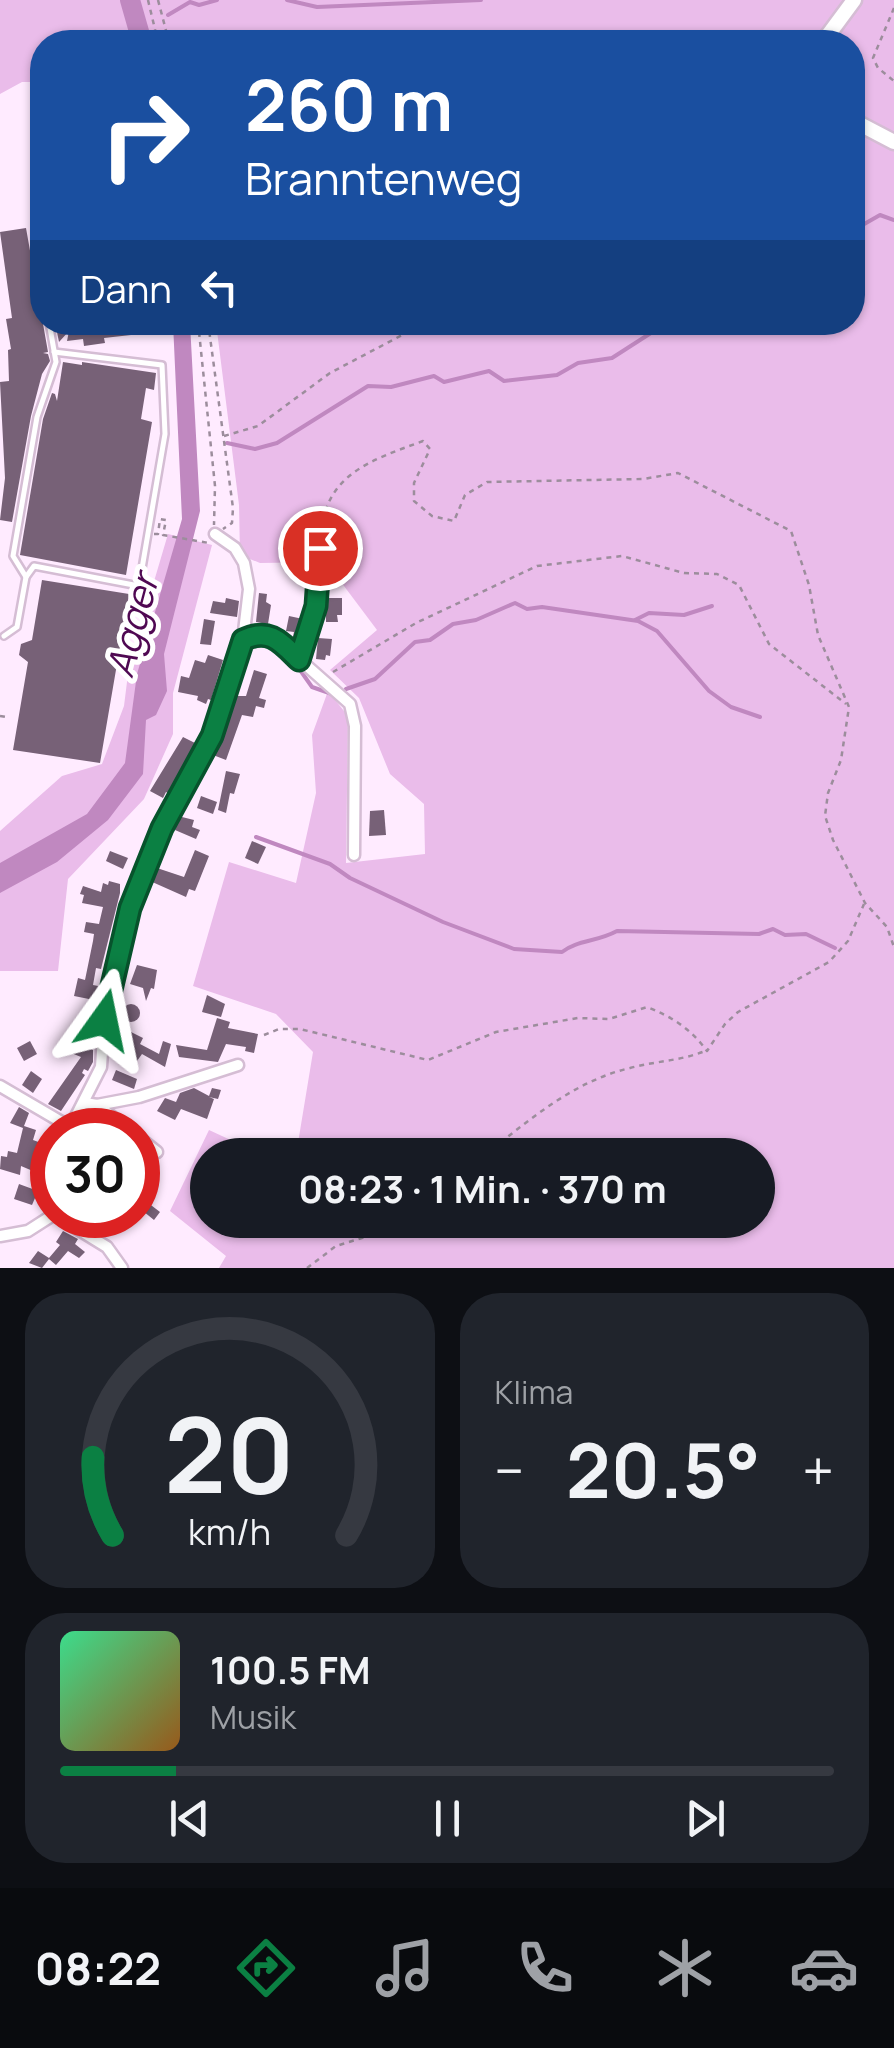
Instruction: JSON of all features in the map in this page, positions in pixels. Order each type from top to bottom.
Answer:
[{"type":"main road","points":[[832,30],[854,0]]},
{"type":"main road","points":[[865,127],[894,142]]},
{"type":"street","points":[[87,1108],[104,1058],[104,1020],[130,908],[162,828],[212,736],[243,640],[249,589],[244,563],[235,548],[215,534]]},
{"type":"street","points":[[299,660],[316,606],[320,548]]},
{"type":"street","points":[[243,640],[254,634],[274,636],[350,704],[355,726],[354,855]]},
{"type":"street","points":[[90,1104],[139,1097],[238,1066]]},
{"type":"street","points":[[0,1086],[37,1108]]},
{"type":"street","points":[[90,1104],[96,1108]]},
{"type":"street","points":[[0,1236],[30,1230]]},
{"type":"street","points":[[91,1238],[106,1247],[122,1268]]},
{"type":"lane","points":[[26,577],[13,556],[37,417],[56,362],[51,335]]},
{"type":"lane","points":[[4,636],[18,627],[26,577],[34,566],[139,586],[150,533],[165,434],[162,365],[54,352]]},
{"type":"path","points":[[148,0],[155,30]]},
{"type":"path","points":[[158,0],[166,30]]},
{"type":"path","points":[[894,8],[873,58],[878,68],[894,81]]},
{"type":"path","points":[[199,335],[215,486],[215,534]]},
{"type":"path","points":[[210,335],[233,508],[232,523],[215,534]]},
{"type":"path","points":[[222,436],[258,426],[330,374],[402,335]]},
{"type":"path","points":[[320,548],[321,522],[334,490],[363,463],[422,441],[430,448],[414,482],[414,502],[432,516],[454,521],[466,495],[486,482],[644,479],[678,473],[791,531],[809,585],[818,635],[849,707],[825,816],[865,903],[887,926],[894,947]]},
{"type":"path","points":[[150,533],[158,534],[160,519],[166,520],[163,536],[200,542]]},
{"type":"path","points":[[323,678],[416,623],[537,566],[622,556],[684,573],[717,574],[739,585],[769,644],[849,707]]},
{"type":"path","points":[[508,1138],[579,1087],[629,1068],[681,1060],[707,1051],[724,1024],[738,1012],[828,962],[848,941],[865,903]]},
{"type":"path","points":[[264,1035],[279,1029],[300,1029],[428,1060],[496,1032],[578,1018],[609,1020],[646,1006],[670,1016],[694,1034],[707,1051]]},
{"type":"path","points":[[308,1268],[336,1246],[364,1238]]},
{"type":"shaded area","points":[[0,0],[894,0],[894,1268],[219,1268],[226,1256],[204,1238],[775,1238],[775,1138],[299,1138],[313,1052],[276,1014],[193,986],[229,862],[296,883],[316,793],[312,735],[328,691],[348,716],[346,863],[425,854],[424,804],[390,774],[359,698],[330,670],[377,630],[326,562],[260,563],[240,555],[239,505],[218,335],[865,335],[865,30],[30,30],[30,82],[0,94]]},
{"type":"shaded area","points":[[174,335],[191,335],[200,511],[164,654],[167,691],[156,715],[146,720],[143,774],[108,820],[57,862],[0,893],[0,863],[87,814],[125,763],[137,674],[182,519]]},
{"type":"shaded area","points":[[168,534],[212,545],[173,693],[173,734],[144,799],[68,879],[58,971],[0,971],[0,831],[62,776],[102,764],[124,706],[129,666]]},
{"type":"shaded area","points":[[209,1130],[226,1138],[205,1138]]},
{"type":"shaded area","points":[[190,1169],[190,1227],[170,1211]]},
{"type":"building","points":[[26,228],[30,251],[30,335],[45,335],[48,352],[43,353],[48,354],[50,361],[42,374],[31,416],[12,522],[0,520],[5,478],[0,382],[9,381],[11,349],[6,319],[12,318],[0,232]]},
{"type":"building","points":[[68,335],[131,335],[104,338],[105,343],[84,346],[83,339],[67,341]]},
{"type":"building","points":[[63,362],[156,373],[154,390],[146,388],[141,419],[152,422],[126,575],[20,555],[43,419],[52,393],[57,401]]},
{"type":"building","points":[[42,580],[129,594],[100,763],[13,750],[28,662],[19,655],[21,644],[32,640]]},
{"type":"building","points":[[259,593],[267,594],[266,602],[271,605],[268,624],[256,622]]},
{"type":"building","points":[[226,598],[239,601],[237,617],[210,613],[213,601],[225,603]]},
{"type":"building","points":[[326,598],[342,598],[338,622],[326,622]]},
{"type":"building","points":[[289,616],[303,619],[295,643],[294,632],[286,631]]},
{"type":"building","points":[[204,619],[215,621],[211,645],[200,644]]},
{"type":"building","points":[[318,638],[332,639],[330,656],[326,655],[325,660],[316,659]]},
{"type":"building","points":[[208,655],[223,660],[211,700],[206,704],[197,700],[198,696],[178,692],[181,676],[189,678],[195,660],[205,663]]},
{"type":"building","points":[[254,670],[267,674],[259,698],[266,700],[264,708],[256,706],[253,717],[242,715],[226,760],[213,755],[235,696],[246,696]]},
{"type":"building","points":[[183,737],[195,743],[169,794],[166,792],[163,798],[150,791]]},
{"type":"building","points":[[226,771],[240,774],[226,813],[218,810]]},
{"type":"building","points":[[201,796],[217,802],[213,814],[197,808]]},
{"type":"building","points":[[384,810],[386,835],[369,836],[370,811]]},
{"type":"building","points":[[178,816],[194,820],[192,827],[200,830],[196,839],[175,830]]},
{"type":"building","points":[[252,841],[266,847],[258,864],[245,858]]},
{"type":"building","points":[[195,850],[209,856],[195,891],[189,889],[186,897],[150,881],[157,868],[184,877]]},
{"type":"building","points":[[110,851],[128,858],[123,869],[106,861]]},
{"type":"building","points":[[109,881],[120,884],[120,893],[101,969],[96,968],[93,985],[98,986],[94,1000],[74,996],[78,978],[85,980],[93,941],[94,934],[84,932],[86,922],[99,924],[103,907],[82,903],[84,895],[80,894],[83,886],[101,892],[103,883],[108,885]]},
{"type":"building","points":[[137,965],[157,970],[154,989],[151,988],[146,1001],[143,988],[130,984]]},
{"type":"building","points":[[207,995],[225,1004],[221,1017],[202,1012]]},
{"type":"building","points":[[131,1004],[140,1013],[131,1022],[122,1013]]},
{"type":"building","points":[[217,1018],[230,1022],[228,1028],[258,1034],[254,1053],[245,1051],[246,1047],[226,1044],[218,1062],[179,1057],[176,1045],[207,1050]]},
{"type":"building","points":[[84,1024],[94,1029],[85,1047],[93,1050],[93,1062],[88,1071],[84,1069],[85,1075],[63,1108],[55,1108],[48,1104],[81,1057],[64,1050]]},
{"type":"building","points":[[127,1030],[143,1038],[140,1044],[159,1054],[163,1041],[171,1044],[165,1067],[142,1054],[137,1061],[111,1045],[114,1036],[123,1040]]},
{"type":"building","points":[[30,1041],[37,1054],[24,1061],[17,1048]]},
{"type":"building","points":[[116,1070],[137,1079],[134,1089],[112,1080]]},
{"type":"building","points":[[31,1071],[42,1079],[33,1093],[22,1085]]},
{"type":"building","points":[[194,1088],[209,1096],[212,1088],[221,1090],[218,1099],[209,1097],[214,1099],[207,1119],[181,1109],[175,1120],[160,1112],[165,1098],[176,1102],[180,1093]]},
{"type":"building","points":[[19,1107],[29,1113],[24,1126],[30,1128],[30,1170],[21,1166],[20,1175],[0,1169],[1,1156],[7,1157],[8,1151],[17,1153],[23,1128],[10,1123]]},
{"type":"building","points":[[19,1184],[30,1188],[30,1204],[14,1199]]},
{"type":"building","points":[[59,1238],[76,1238],[75,1244],[85,1252],[79,1258],[68,1251],[56,1265],[49,1259],[42,1268],[29,1263],[38,1251],[49,1258],[60,1245],[56,1242]]},
{"type":"waterway","name":"Agger","points":[[130,0],[139,30]]},
{"type":"waterway","points":[[168,15],[190,2],[199,5],[217,0]]},
{"type":"waterway","points":[[287,0],[317,7],[481,0]]},
{"type":"waterway","points":[[865,224],[880,215],[894,220]]},
{"type":"waterway","points":[[227,443],[255,449],[277,443],[368,386],[391,387],[434,376],[444,382],[489,371],[504,381],[557,375],[578,363],[612,358],[648,335]]},
{"type":"waterway","points":[[346,689],[375,679],[415,642],[430,640],[453,624],[476,620],[515,603],[527,609],[542,607],[638,621],[657,631],[709,691],[731,707],[760,717]]},
{"type":"waterway","points":[[635,620],[649,613],[684,615],[712,606]]},
{"type":"waterway","points":[[300,670],[312,687],[332,694]]},
{"type":"waterway","points":[[256,837],[330,864],[350,878],[443,922],[514,949],[562,952],[617,931],[759,934],[773,929],[785,935],[806,934],[835,948]]},
{"type":"route","points":[[104,1020],[130,908],[162,828],[212,736],[243,640],[254,634],[274,636],[299,660],[316,606],[320,548]]}]
